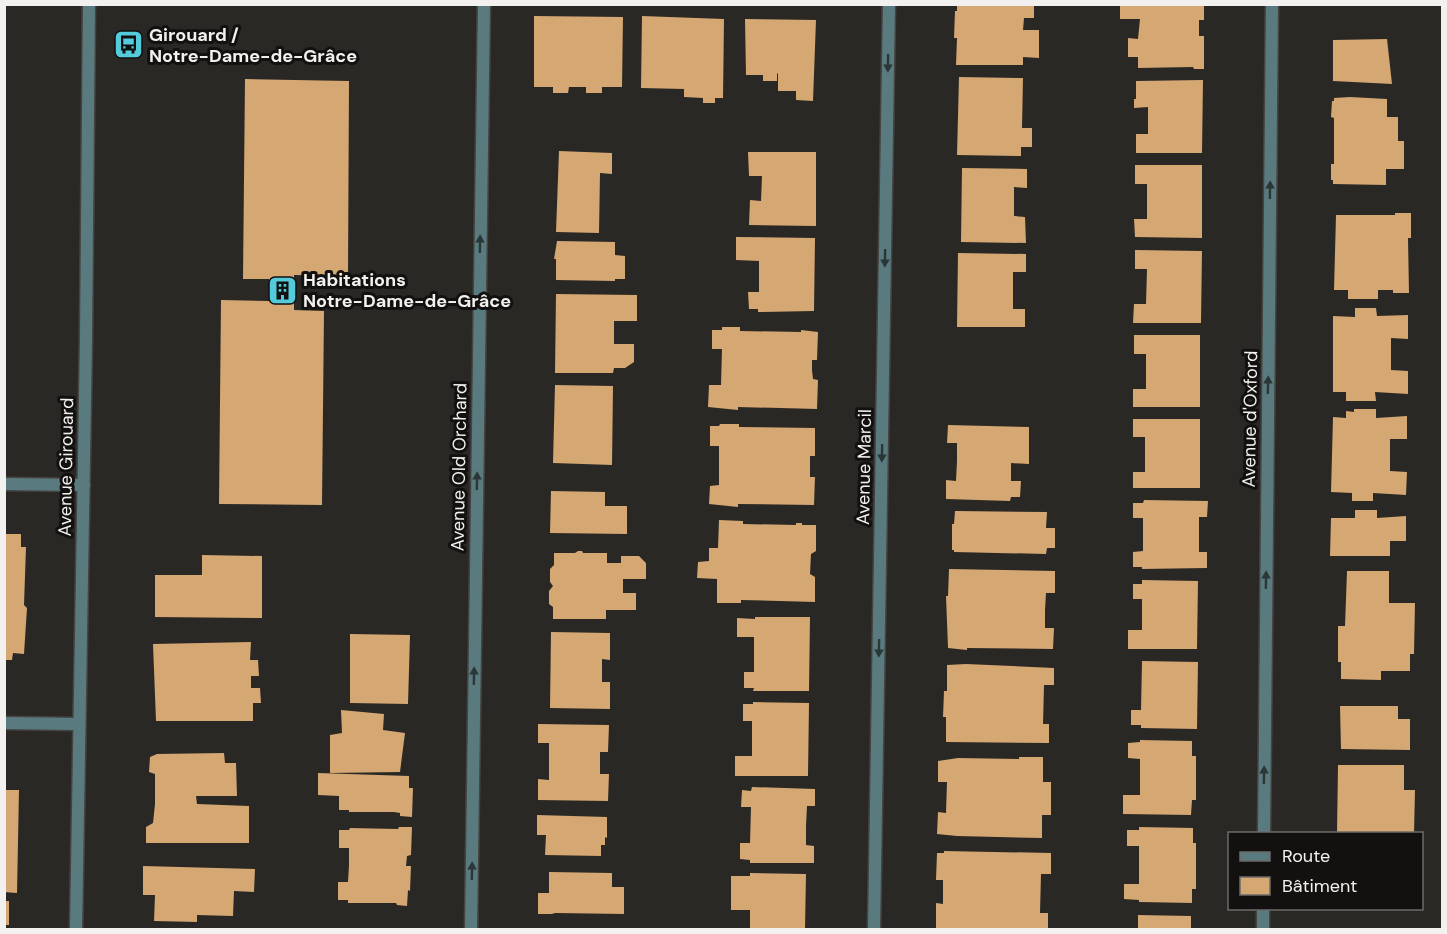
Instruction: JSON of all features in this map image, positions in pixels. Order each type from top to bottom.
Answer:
[{"type":"street","name":"Avenue Girouard","points":[[76,930],[84,485],[88,4]]},
{"type":"street","name":"Avenue Old Orchard","points":[[471,930],[483,4]]},
{"type":"street","name":"Avenue Marcil","points":[[874,930],[889,4]]},
{"type":"street","name":"Avenue d'Oxford","points":[[1264,832],[1272,4]]},
{"type":"street","points":[[4,484],[84,485]]},
{"type":"street","points":[[4,723],[78,724]]},
{"type":"street","points":[[1263,910],[1263,930]]},
{"type":"building","points":[[957,4],[1034,4],[1034,18],[1024,18],[1023,30],[1039,30],[1039,58],[1023,57],[1023,65],[956,65],[957,38],[954,38]]},
{"type":"building","points":[[1120,4],[1204,4],[1204,20],[1199,20],[1199,36],[1204,36],[1204,69],[1193,67],[1138,68],[1138,57],[1128,57],[1128,38],[1138,39],[1140,19],[1120,19]]},
{"type":"building","points":[[534,16],[623,17],[622,87],[602,87],[602,93],[586,93],[586,87],[569,87],[568,93],[553,93],[553,87],[534,87]]},
{"type":"building","points":[[642,16],[724,19],[723,98],[715,98],[715,103],[703,103],[703,98],[684,97],[684,89],[641,88]]},
{"type":"building","points":[[745,19],[816,20],[813,101],[796,100],[796,91],[778,91],[778,73],[777,81],[763,81],[763,75],[746,75]]},
{"type":"building","points":[[1387,39],[1392,84],[1333,81],[1333,40]]},
{"type":"building","points":[[959,77],[1023,78],[1022,128],[1032,128],[1032,147],[1021,147],[1021,156],[957,155]]},
{"type":"building","name":"Habitations Notre-Dame-de-Grâce","points":[[245,79],[349,81],[348,276],[294,275],[294,310],[324,311],[322,505],[219,504],[221,300],[269,301],[269,279],[243,279]]},
{"type":"building","points":[[1203,80],[1202,153],[1136,153],[1136,134],[1148,134],[1148,107],[1134,108],[1136,81]]},
{"type":"building","points":[[1334,98],[1387,99],[1387,117],[1398,117],[1398,141],[1404,141],[1404,169],[1386,169],[1386,185],[1333,184],[1331,180],[1331,164],[1334,164],[1332,101]]},
{"type":"building","points":[[559,151],[612,153],[612,174],[600,173],[599,233],[556,232]]},
{"type":"building","points":[[748,152],[816,152],[816,226],[749,225],[750,200],[761,201],[762,176],[749,176]]},
{"type":"building","points":[[1135,165],[1202,165],[1202,238],[1135,237],[1134,219],[1147,219],[1147,184],[1135,184]]},
{"type":"building","points":[[962,168],[1027,169],[1027,188],[1014,187],[1014,216],[1025,217],[1026,243],[961,242]]},
{"type":"building","points":[[1395,213],[1411,213],[1411,238],[1408,238],[1409,293],[1378,290],[1378,299],[1348,299],[1348,290],[1334,290],[1336,215],[1395,215]]},
{"type":"building","points":[[736,237],[815,238],[814,311],[758,312],[758,309],[749,309],[748,292],[759,292],[759,261],[736,260]]},
{"type":"building","points":[[557,241],[615,242],[615,255],[625,256],[625,279],[615,279],[615,281],[556,280],[556,259],[554,259]]},
{"type":"building","points":[[1135,250],[1202,251],[1201,323],[1133,323],[1134,304],[1146,304],[1147,269],[1135,269]]},
{"type":"building","points":[[958,253],[1026,254],[1026,272],[1013,272],[1013,309],[1025,309],[1025,327],[957,327]]},
{"type":"building","points":[[556,294],[637,295],[637,321],[614,321],[614,344],[634,344],[634,362],[625,368],[614,368],[613,373],[555,373]]},
{"type":"building","points":[[1355,308],[1376,308],[1377,316],[1408,315],[1408,339],[1391,338],[1391,370],[1408,371],[1408,394],[1375,392],[1376,401],[1346,401],[1346,392],[1333,392],[1333,316],[1355,317]]},
{"type":"building","points":[[722,327],[740,327],[740,331],[818,332],[817,360],[812,360],[813,379],[818,380],[817,409],[738,407],[738,410],[708,407],[709,385],[721,385],[722,349],[712,349],[712,330],[722,330]]},
{"type":"building","points":[[1134,335],[1200,335],[1200,407],[1133,407],[1133,389],[1146,389],[1146,354],[1134,354]]},
{"type":"building","points":[[555,385],[613,386],[612,465],[553,463]]},
{"type":"building","points":[[1354,409],[1376,409],[1376,418],[1407,416],[1407,439],[1390,439],[1390,471],[1407,472],[1406,495],[1373,493],[1373,501],[1352,501],[1352,493],[1331,492],[1333,417],[1346,418],[1346,411],[1354,412]]},
{"type":"building","points":[[1133,419],[1200,419],[1200,488],[1133,488],[1133,472],[1145,472],[1145,437],[1133,437]]},
{"type":"building","points":[[739,424],[739,427],[815,428],[815,456],[810,456],[810,477],[815,477],[814,505],[738,504],[738,507],[709,504],[710,486],[719,485],[719,446],[710,446],[710,426]]},
{"type":"building","points":[[948,425],[1029,427],[1029,464],[1011,463],[1011,481],[1021,481],[1020,497],[1011,497],[1010,501],[946,499],[946,480],[956,481],[957,461],[957,443],[947,443]]},
{"type":"building","points":[[551,491],[605,492],[605,506],[627,506],[627,534],[550,533]]},
{"type":"building","points":[[1144,500],[1208,501],[1207,517],[1199,517],[1199,552],[1207,552],[1207,568],[1142,569],[1142,567],[1133,567],[1133,552],[1143,551],[1143,518],[1133,518],[1133,503],[1143,503]]},
{"type":"building","points":[[1355,510],[1377,510],[1377,518],[1406,516],[1406,541],[1390,541],[1390,556],[1330,556],[1331,518],[1355,518]]},
{"type":"building","points":[[955,511],[1047,512],[1046,528],[1055,528],[1055,548],[1047,548],[1046,554],[954,552],[952,550],[952,524],[954,524]]},
{"type":"building","points":[[719,520],[743,521],[743,524],[796,525],[796,523],[802,523],[802,525],[816,525],[816,551],[811,554],[810,574],[815,577],[815,602],[741,600],[741,603],[717,603],[717,579],[697,578],[698,562],[709,561],[709,548],[718,548]]},
{"type":"building","points":[[4,534],[21,534],[21,547],[26,547],[24,605],[27,608],[24,654],[13,653],[12,660],[4,660]]},
{"type":"building","points":[[578,551],[607,553],[607,563],[621,563],[621,556],[639,556],[646,563],[646,579],[623,579],[623,593],[636,593],[636,610],[606,610],[606,619],[553,619],[553,607],[549,604],[549,591],[553,586],[550,582],[550,569],[554,565],[554,553]]},
{"type":"building","points":[[202,555],[262,556],[262,618],[155,617],[155,575],[202,575]]},
{"type":"building","points":[[949,569],[1055,571],[1055,593],[1046,593],[1045,610],[1045,628],[1054,628],[1053,649],[967,648],[967,650],[948,648],[946,596],[948,596]]},
{"type":"building","points":[[1347,571],[1389,571],[1389,603],[1415,603],[1414,654],[1410,654],[1410,671],[1381,671],[1381,680],[1341,679],[1341,662],[1338,662],[1338,626],[1345,626]]},
{"type":"building","points":[[1142,580],[1198,581],[1197,649],[1128,649],[1128,630],[1142,630],[1142,599],[1133,599],[1133,584],[1142,584]]},
{"type":"building","points":[[755,617],[810,617],[809,691],[753,691],[754,688],[744,688],[744,672],[754,672],[754,637],[737,637],[737,618],[755,619]]},
{"type":"building","points":[[551,632],[610,633],[610,660],[602,659],[602,682],[610,682],[610,709],[550,708]]},
{"type":"building","points":[[350,634],[410,635],[408,704],[350,703]]},
{"type":"building","points":[[251,642],[250,660],[258,660],[259,676],[251,676],[251,688],[260,688],[261,703],[253,703],[253,721],[156,721],[153,644]]},
{"type":"building","points":[[1142,661],[1198,662],[1197,729],[1141,728],[1141,725],[1131,725],[1131,710],[1141,710]]},
{"type":"building","points":[[947,665],[1054,668],[1054,685],[1044,685],[1043,724],[1049,724],[1049,743],[946,742],[946,717],[943,717],[944,691],[947,691]]},
{"type":"building","points":[[753,702],[809,703],[808,776],[735,776],[735,756],[752,756],[752,721],[743,721],[743,704],[753,704]]},
{"type":"building","points":[[1340,706],[1398,706],[1398,719],[1410,719],[1410,750],[1341,749]]},
{"type":"building","points":[[341,710],[384,714],[383,730],[405,733],[400,772],[330,773],[330,735],[342,733]]},
{"type":"building","points":[[538,724],[609,725],[608,752],[600,752],[600,774],[609,774],[608,801],[538,800],[538,779],[549,780],[549,743],[538,743]]},
{"type":"building","points":[[1140,740],[1192,741],[1192,756],[1196,756],[1196,800],[1192,800],[1191,815],[1123,814],[1123,795],[1140,795],[1140,759],[1128,758],[1128,743],[1140,742]]},
{"type":"building","points":[[224,753],[225,763],[236,763],[237,796],[196,796],[197,804],[249,806],[249,843],[146,843],[146,827],[153,823],[155,804],[155,774],[149,772],[150,757],[157,754]]},
{"type":"building","points":[[1019,757],[1043,757],[1043,782],[1051,782],[1051,815],[1042,815],[1042,838],[937,834],[938,812],[946,813],[947,782],[938,782],[938,761],[958,758],[1019,759]]},
{"type":"building","points":[[1338,765],[1404,765],[1404,790],[1415,790],[1414,832],[1337,832]]},
{"type":"building","points":[[318,773],[409,776],[409,788],[413,788],[412,817],[400,816],[400,813],[394,812],[339,810],[339,796],[318,795]]},
{"type":"building","points":[[752,787],[815,789],[815,806],[807,806],[806,826],[806,845],[814,846],[814,863],[750,863],[750,860],[740,859],[740,843],[750,843],[751,807],[741,807],[742,790],[751,791]]},
{"type":"building","points":[[4,790],[19,790],[17,893],[4,892]]},
{"type":"building","points":[[537,815],[607,817],[607,838],[605,837],[605,845],[601,845],[601,856],[545,855],[546,835],[537,835]]},
{"type":"building","points":[[399,827],[412,827],[411,855],[407,856],[406,866],[411,866],[407,906],[396,903],[348,903],[348,900],[338,900],[338,882],[348,882],[349,865],[349,848],[339,848],[339,830],[350,828],[398,829]]},
{"type":"building","points":[[1139,827],[1193,828],[1193,843],[1196,843],[1196,889],[1192,889],[1192,903],[1139,902],[1139,900],[1124,899],[1124,884],[1139,884],[1139,846],[1127,846],[1127,830],[1139,830]]},
{"type":"building","points":[[944,851],[1051,853],[1051,874],[1041,874],[1040,913],[1048,913],[1048,930],[936,930],[936,903],[943,904],[943,880],[936,880],[937,853],[944,853]]},
{"type":"building","points":[[143,866],[255,869],[254,892],[234,891],[233,916],[197,915],[197,922],[154,921],[155,895],[143,895]]},
{"type":"building","points":[[549,872],[612,873],[612,887],[624,887],[624,914],[538,914],[538,893],[549,893]]},
{"type":"building","points":[[750,873],[806,874],[805,930],[750,930],[750,910],[731,910],[731,876],[750,876]]},
{"type":"building","points":[[4,901],[9,901],[9,925],[4,925]]},
{"type":"building","points":[[1138,915],[1191,916],[1191,930],[1138,930]]},
{"type":"place","name":"Girouard / Notre-Dame-de-Grâce","points":[[128,45]]},
{"type":"place","name":"Habitations Notre-Dame-de-Grâce","points":[[282,290]]}]
